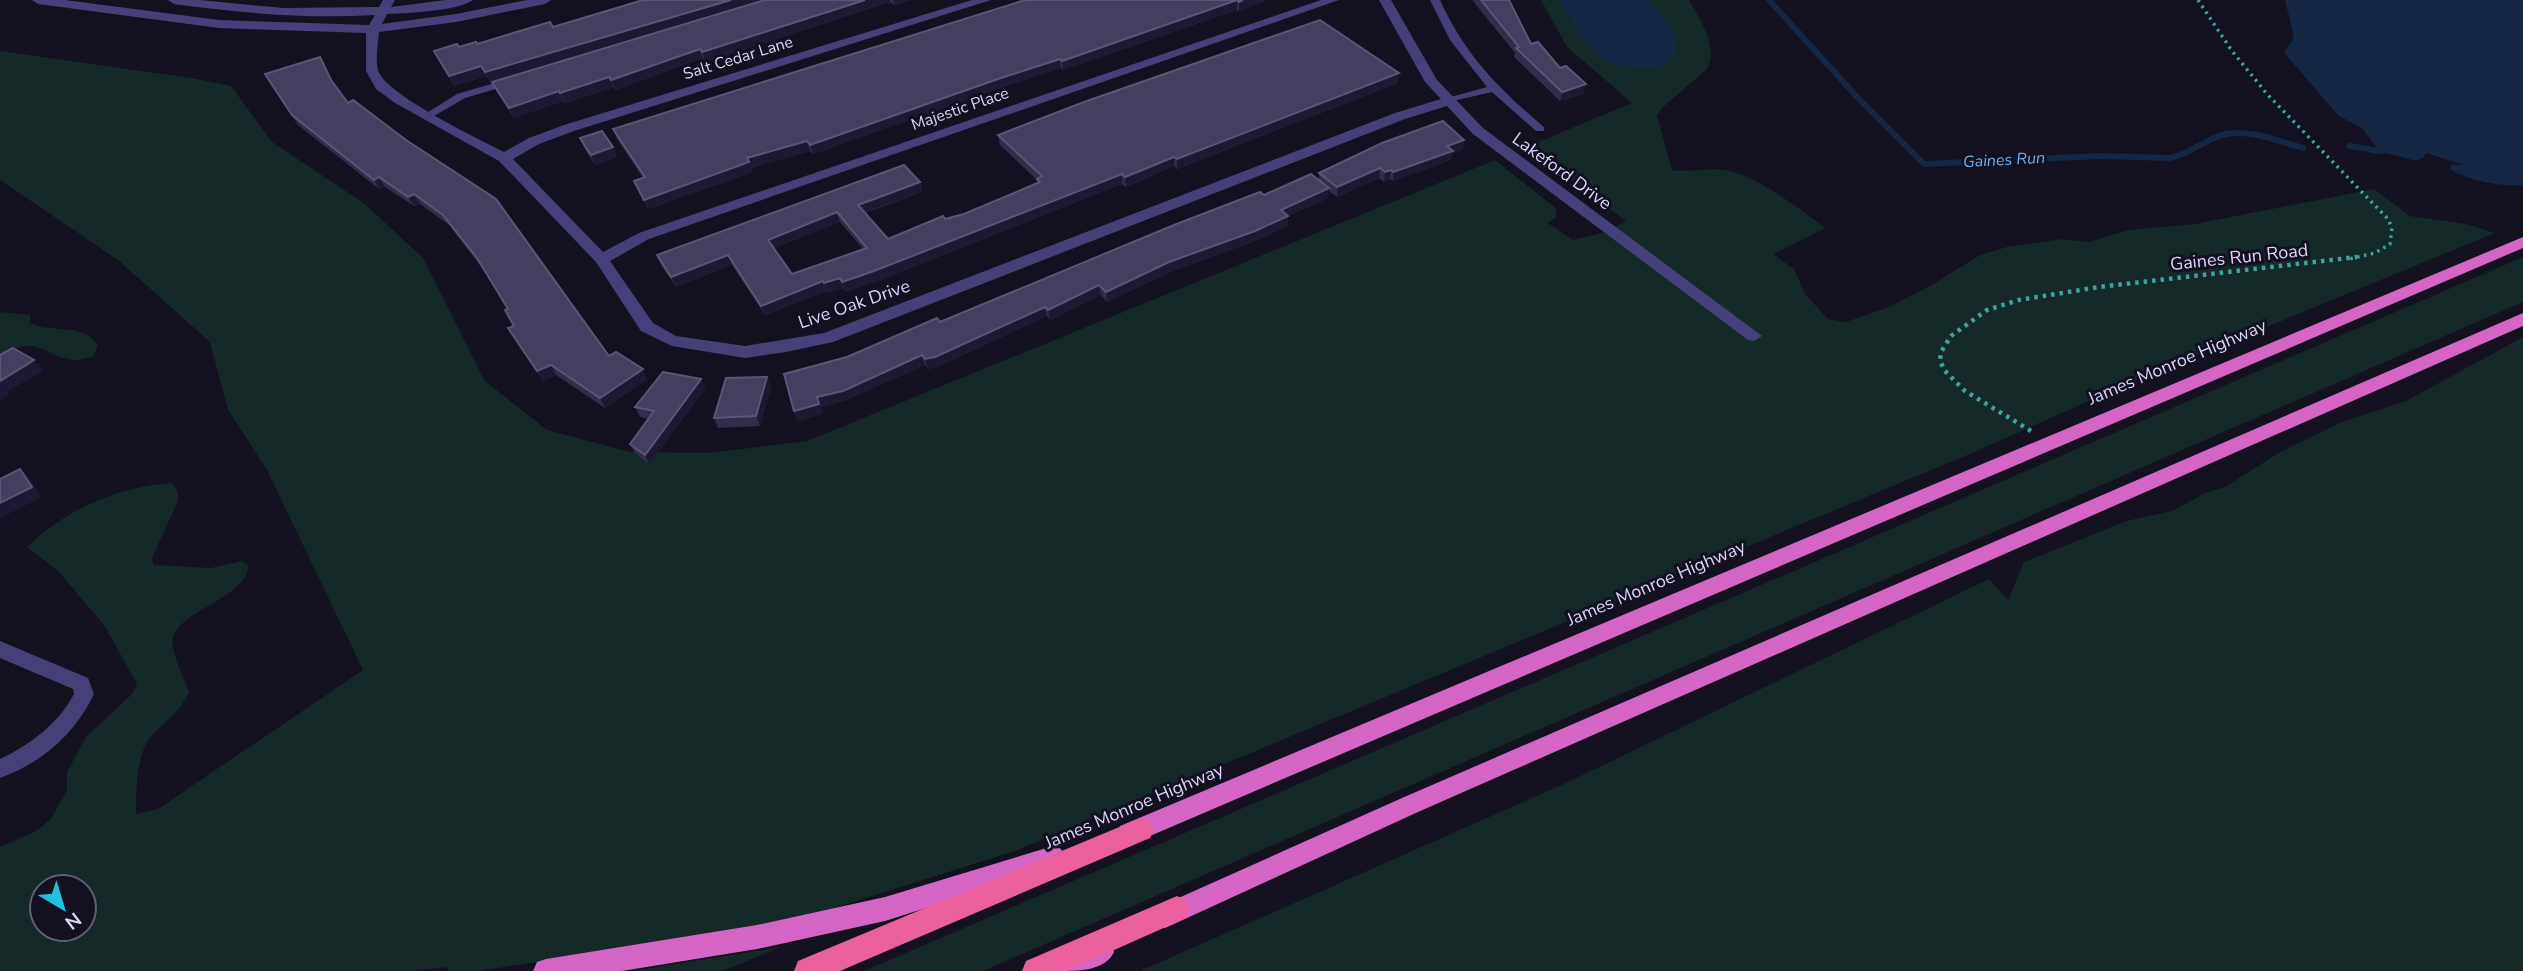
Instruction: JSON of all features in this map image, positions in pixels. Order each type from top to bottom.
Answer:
[{"type":"highway","name":"James Monroe Highway","points":[[808,971],[2523,242]]},
{"type":"highway","points":[[1036,971],[2523,319]]},
{"type":"highway","points":[[546,971],[757,937],[885,909],[1141,830]]},
{"type":"highway","points":[[1070,971],[1177,909]]},
{"type":"street","points":[[38,0],[219,24],[373,29],[457,18],[545,0]]},
{"type":"street","points":[[174,0],[227,9],[312,11],[467,0]]},
{"type":"street","name":"Salt Cedar Lane","points":[[504,158],[534,141],[569,128],[985,0]]},
{"type":"street","name":"Majestic Place","points":[[601,259],[645,236],[1333,0]]},
{"type":"street","name":"Lakeford Drive","points":[[1385,0],[1432,82],[1492,143],[1754,336]]},
{"type":"street","name":"Live Oak Drive","points":[[387,5],[373,29],[372,71],[381,86],[400,100],[430,114],[504,158],[601,259],[647,327],[672,341],[745,352],[827,338],[1399,116],[1448,101]]},
{"type":"street","points":[[0,649],[81,684],[84,694],[79,706],[51,737],[29,754],[0,769]]},
{"type":"lane","points":[[1436,0],[1474,69],[1492,89],[1540,130]]},
{"type":"lane","points":[[430,114],[461,96],[526,77]]},
{"type":"lane","points":[[1448,101],[1492,89]]},
{"type":"path","name":"Gaines Run Road","points":[[2051,442],[1979,400],[1943,367],[1941,350],[1960,329],[1978,315],[1994,307],[2033,297],[2138,282],[2347,260],[2375,253],[2390,244],[2392,228],[2388,219],[2267,94],[2232,51],[2198,0]]},
{"type":"green space","points":[[1541,0],[1689,0],[1707,33],[1711,51],[1707,69],[1662,108],[1657,116],[1672,170],[1720,169],[1740,174],[1779,194],[1826,228],[1773,254],[1794,269],[1805,294],[1828,319],[1846,322],[1889,307],[1930,286],[1980,255],[2007,247],[2062,239],[2089,242],[2128,230],[2195,224],[2374,189],[2410,216],[2466,224],[2495,233],[2111,391],[1977,451],[1015,851],[828,910],[739,932],[478,971],[448,971],[448,967],[415,971],[0,971],[0,847],[36,831],[51,819],[67,790],[67,772],[86,737],[132,694],[137,684],[104,625],[58,571],[27,547],[42,534],[94,502],[132,489],[172,483],[178,492],[178,501],[152,558],[154,565],[211,568],[242,561],[249,567],[233,590],[182,624],[175,634],[174,652],[189,692],[178,710],[153,734],[143,751],[138,772],[136,814],[158,809],[363,670],[267,470],[228,410],[210,342],[118,260],[0,180],[0,51],[231,86],[272,142],[365,204],[423,258],[485,381],[547,430],[630,452],[709,453],[807,441],[1495,160],[1556,209],[1556,217],[1548,223],[1573,240],[1606,232],[1626,221],[1526,147],[1632,103],[1567,47]]},
{"type":"green space","points":[[2523,257],[2523,302],[983,971],[864,971]]},
{"type":"green space","points":[[0,313],[30,315],[30,323],[39,326],[84,333],[98,345],[93,357],[65,359],[33,346],[14,349],[0,356]]},
{"type":"green space","points":[[2523,337],[2523,971],[1140,971],[1566,783],[1989,579],[2008,600],[2024,562],[2126,521],[2172,511],[2203,494],[2227,486],[2280,452],[2342,422],[2406,401]]},
{"type":"green space","points":[[781,947],[723,971],[632,971],[645,969]]},
{"type":"water","points":[[1559,0],[1648,0],[1674,33],[1677,45],[1675,55],[1669,62],[1648,68],[1613,64],[1598,55],[1585,41]]},
{"type":"water","points":[[2285,0],[2523,0],[2523,185],[2496,184],[2467,177],[2451,170],[2451,165],[2464,165],[2426,153],[2416,161],[2379,151],[2362,128],[2339,116],[2284,53],[2294,37]]},
{"type":"building","points":[[643,0],[731,0],[485,72],[481,66],[449,76],[434,51],[457,44],[459,47],[476,42],[477,44],[550,22],[553,27]]},
{"type":"building","points":[[765,0],[865,0],[702,52],[700,49],[611,80],[609,77],[509,108],[492,82]]},
{"type":"building","points":[[1025,0],[1237,0],[810,145],[807,141],[747,158],[749,162],[644,200],[634,181],[645,177],[613,129]]},
{"type":"building","points":[[1481,0],[1509,0],[1531,44],[1538,42],[1560,68],[1566,66],[1586,84],[1562,92],[1516,48],[1519,47]]},
{"type":"building","points":[[1320,20],[1399,73],[1177,159],[1174,157],[1125,177],[1122,174],[874,271],[842,282],[840,278],[824,283],[823,281],[761,306],[728,255],[671,277],[657,255],[904,165],[920,182],[858,205],[888,239],[943,216],[945,219],[964,214],[1040,182],[1037,179],[1042,176],[998,135],[1084,102]],"holes":[[[837,212],[867,248],[792,274],[768,240]]]},
{"type":"building","points":[[320,57],[331,80],[348,103],[353,100],[406,140],[496,199],[609,356],[616,352],[643,369],[600,398],[551,365],[537,371],[508,328],[514,326],[505,310],[508,309],[477,258],[443,215],[414,194],[408,197],[379,177],[374,180],[292,115],[265,74]]},
{"type":"building","points":[[1443,121],[1464,140],[1447,146],[1453,151],[1393,172],[1385,172],[1380,168],[1337,187],[1319,173],[1382,143]]},
{"type":"building","points":[[602,131],[613,147],[591,155],[580,138]]},
{"type":"building","points":[[1311,174],[1329,188],[1281,210],[1288,216],[1169,262],[1106,292],[1099,285],[1048,310],[1045,307],[935,357],[925,359],[922,355],[843,391],[817,397],[819,404],[794,411],[784,374],[847,357],[937,318],[940,322],[1174,225],[1260,192],[1264,195]]},
{"type":"building","points":[[13,348],[34,360],[0,381],[0,355]]},
{"type":"building","points":[[663,372],[701,379],[645,455],[630,444],[654,411],[635,407]]},
{"type":"building","points":[[767,377],[756,416],[714,418],[726,378]]},
{"type":"building","points":[[20,469],[32,487],[0,503],[0,479]]},
{"type":"waterway","name":"Gaines Run","points":[[1769,0],[1858,98],[1924,164],[2101,156],[2170,158],[2219,136],[2236,133],[2265,137],[2303,148]]},
{"type":"waterway","name":"Gaines Run","points":[[2350,146],[2379,151],[2388,149]]}]
